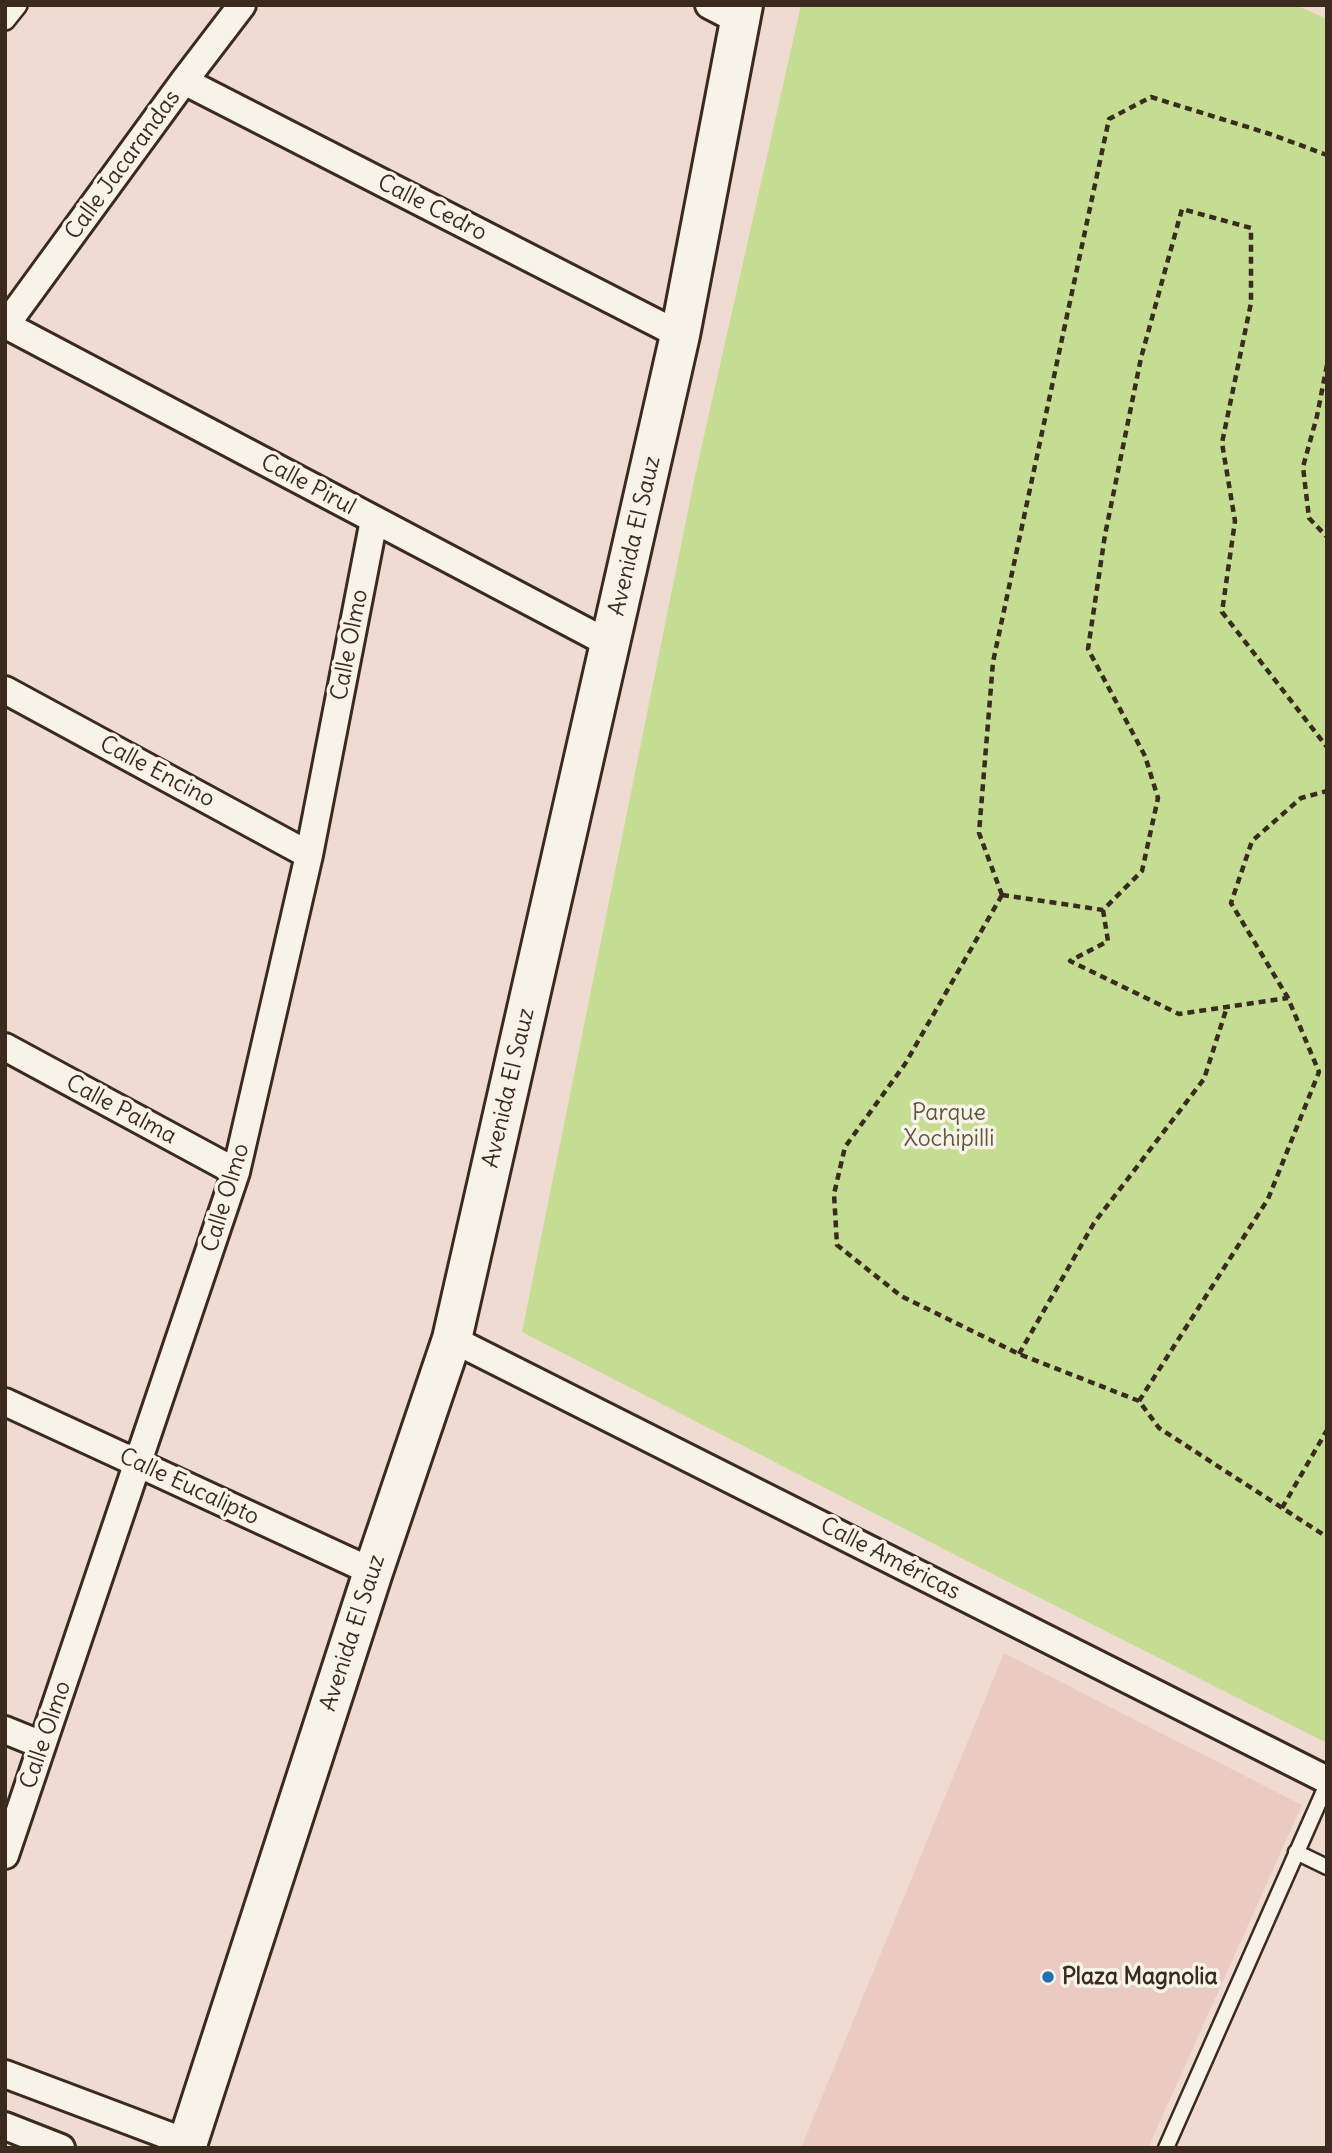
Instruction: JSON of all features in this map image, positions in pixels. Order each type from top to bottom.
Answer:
[{"type":"main road","name":"Avenida El Sauz","points":[[187,2146],[373,1572],[452,1339],[680,335],[731,11]]},
{"type":"street","points":[[5,20],[17,5]]},
{"type":"street","name":"Calle Jacarandas","points":[[6,325],[184,80],[242,5]]},
{"type":"street","name":"Calle Cedro","points":[[184,80],[680,335]]},
{"type":"street","name":"Calle Pirul","points":[[6,325],[610,644]]},
{"type":"street","name":"Calle Olmo","points":[[5,1855],[236,1172],[309,855],[374,520]]},
{"type":"street","name":"Calle Encino","points":[[5,690],[309,855]]},
{"type":"street","name":"Calle Palma","points":[[5,1047],[236,1172]]},
{"type":"street","name":"Calle Américas","points":[[452,1339],[1327,1782]]},
{"type":"street","name":"Calle Eucalipto","points":[[5,1402],[373,1572]]},
{"type":"street","points":[[5,1730],[43,1745]]},
{"type":"street","points":[[5,2074],[187,2146]]},
{"type":"street","points":[[5,2126],[61,2148]]},
{"type":"lane","points":[[1166,2148],[1327,1782]]},
{"type":"lane","points":[[1296,1852],[1327,1867]]},
{"type":"path","points":[[1002,895],[979,833],[993,662],[1109,119],[1151,97],[1270,134],[1327,155]]},
{"type":"path","points":[[1103,910],[1142,871],[1158,798],[1145,756],[1088,649],[1105,536],[1141,358],[1182,209],[1251,228],[1251,303],[1222,443],[1235,521],[1222,612],[1327,747]]},
{"type":"path","points":[[1327,365],[1303,467],[1309,517],[1327,537]]},
{"type":"path","points":[[1139,1401],[1268,1199],[1319,1072],[1288,998],[1231,903],[1252,841],[1301,798],[1327,791]]},
{"type":"path","points":[[1002,895],[1103,910]]},
{"type":"path","points":[[1002,895],[905,1065],[845,1147],[834,1194],[837,1245],[901,1296],[1019,1354],[1139,1401],[1159,1428],[1327,1537]]},
{"type":"path","points":[[1103,910],[1108,941],[1070,961],[1179,1014],[1288,998]]},
{"type":"path","points":[[1019,1354],[1094,1223],[1203,1079],[1227,1007]]},
{"type":"path","points":[[1282,1508],[1327,1430]]},
{"type":"shaded area","name":"Plaza Magnolia","points":[[1004,1653],[1302,1805],[1148,2148],[801,2148]]},
{"type":"green space","name":"Parque Xochipilli","points":[[801,5],[1296,5],[1327,19],[1327,1743],[522,1332],[695,476]]},
{"type":"place","name":"Plaza Magnolia","points":[[1048,1977]]}]
